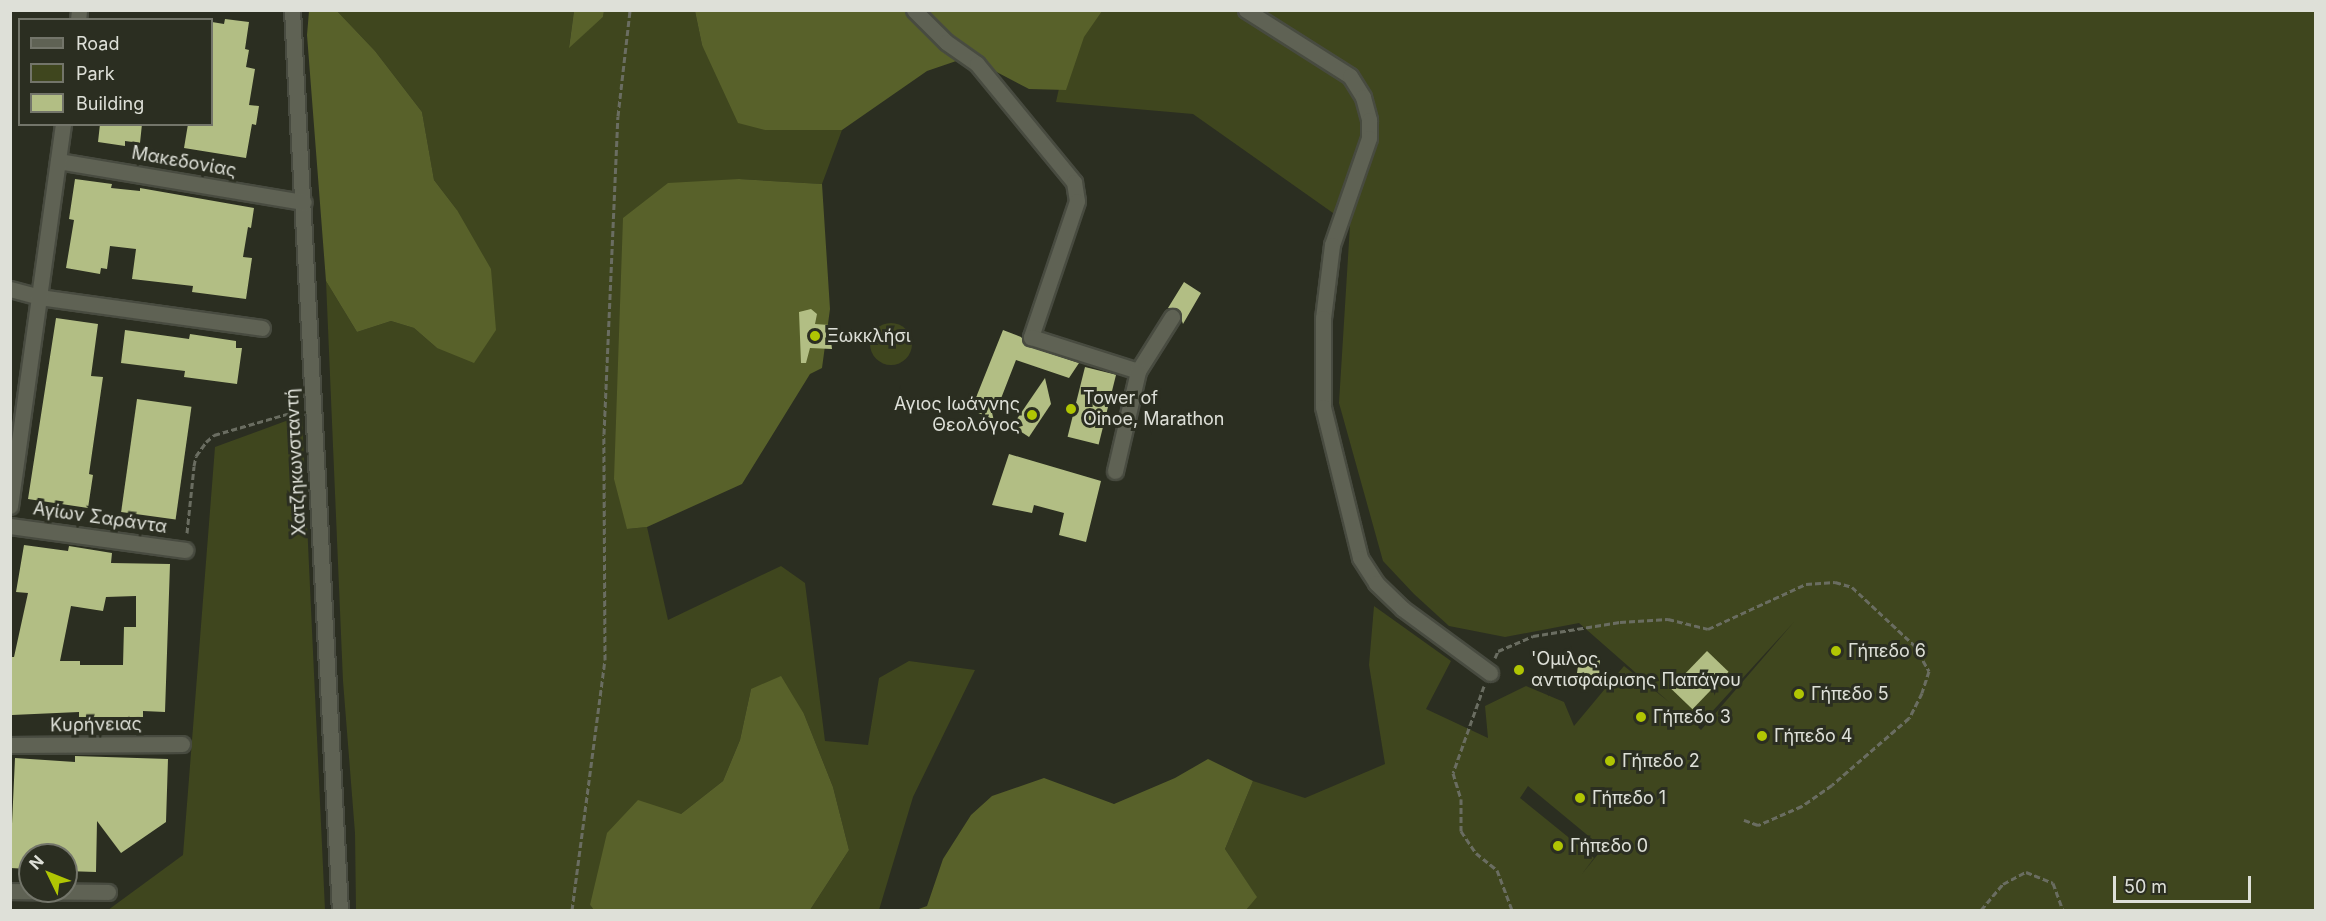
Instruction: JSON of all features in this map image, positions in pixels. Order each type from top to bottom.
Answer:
[{"type":"street","name":"Χατζηκωνσταντή","points":[[292,10],[340,910]]},
{"type":"street","points":[[914,10],[946,42],[977,64],[1074,182],[1077,201],[1031,337],[1138,371]]},
{"type":"street","points":[[1246,10],[1350,76],[1363,97],[1369,120],[1369,138],[1332,245],[1323,318],[1323,407],[1360,558],[1376,583],[1403,609],[1490,673]]},
{"type":"street","points":[[10,506],[63,126]]},
{"type":"street","name":"Μακεδονίας","points":[[58,161],[304,202]]},
{"type":"street","points":[[10,289],[39,297],[262,328]]},
{"type":"street","points":[[1115,471],[1138,371],[1172,317]]},
{"type":"street","name":"Αγίων Σαράντα","points":[[10,525],[185,550]]},
{"type":"street","name":"Κυρήνειας","points":[[10,745],[183,744]]},
{"type":"street","points":[[10,891],[108,892]]},
{"type":"path","points":[[572,910],[605,660],[604,434],[618,116],[630,10]]},
{"type":"path","points":[[185,550],[194,466],[196,456],[206,442],[214,435],[313,406]]},
{"type":"path","points":[[1512,910],[1497,870],[1476,853],[1461,831],[1461,799],[1453,773],[1472,716],[1498,651],[1533,636],[1620,622],[1668,619],[1708,629],[1806,584],[1835,582],[1852,587],[1914,645],[1929,671],[1922,693],[1909,718],[1832,785],[1802,806],[1758,825],[1744,820]]},
{"type":"path","points":[[1981,910],[2003,884],[2026,872],[2053,883],[2062,910]]},
{"type":"green space","points":[[309,11],[337,11],[375,51],[422,112],[434,180],[457,210],[491,269],[496,330],[474,363],[437,348],[414,328],[391,321],[357,332],[326,281],[307,35]]},
{"type":"green space","points":[[337,11],[574,11],[569,47],[603,17],[604,11],[695,11],[702,45],[765,130],[842,130],[822,184],[739,179],[627,529],[647,527],[668,620],[781,566],[805,583],[825,741],[868,745],[879,678],[909,661],[975,670],[913,797],[879,910],[810,910],[849,850],[833,787],[804,714],[751,689],[740,740],[723,781],[681,814],[590,905],[594,910],[356,910],[355,833],[343,681],[326,281],[357,332],[391,321],[414,328],[437,348],[457,210],[434,180],[422,112],[375,51]]},
{"type":"green space","points":[[574,11],[604,11],[603,17],[569,48]]},
{"type":"green space","points":[[695,11],[1102,11],[1084,37],[1066,90],[1029,89],[968,57],[927,71],[842,130],[765,130],[738,123],[702,45]]},
{"type":"green space","points":[[1076,11],[2315,11],[2315,910],[1246,910],[1256,896],[1225,849],[1253,781],[1305,798],[1385,764],[1369,665],[1374,606],[1451,661],[1426,709],[1488,738],[1485,706],[1526,686],[1564,702],[1574,726],[1624,666],[1669,702],[1579,623],[1505,637],[1449,626],[1383,561],[1339,403],[1350,225],[1193,114],[1056,102]],"holes":[[[1794,622],[1701,730],[1698,727]],[[1528,786],[1603,848],[1582,874],[1594,858],[1520,798]]]},
{"type":"green space","points":[[739,179],[822,184],[830,309],[822,368],[810,374],[742,484],[647,527],[627,529],[614,479],[623,218],[668,183]]},
{"type":"green space","points":[[891,323],[899,324],[906,329],[911,336],[911,352],[906,359],[899,364],[891,365],[883,364],[876,359],[871,352],[870,344],[871,336],[876,329],[883,324]]},
{"type":"green space","points":[[302,415],[325,910],[108,910],[183,855],[215,447]]},
{"type":"green space","points":[[781,676],[804,714],[833,787],[849,850],[810,910],[594,910],[590,905],[607,833],[638,800],[681,814],[723,781],[740,740],[751,689]]},
{"type":"green space","points":[[1208,759],[1253,781],[1225,849],[1257,897],[1246,910],[916,910],[927,906],[943,859],[971,815],[992,796],[1044,778],[1114,804],[1175,778]]},
{"type":"building","points":[[225,19],[249,22],[245,49],[249,50],[246,67],[255,69],[249,105],[259,106],[256,125],[252,124],[246,158],[184,148],[188,126],[213,126],[213,22],[224,24]]},
{"type":"building","points":[[100,126],[142,126],[140,143],[125,141],[125,146],[98,142]]},
{"type":"building","points":[[75,179],[112,184],[111,188],[140,191],[140,188],[254,208],[243,257],[252,258],[246,299],[192,292],[193,286],[132,279],[136,249],[110,246],[107,269],[101,268],[100,274],[66,268],[74,220],[69,219]]},
{"type":"building","points":[[1184,282],[1201,293],[1183,324],[1178,309],[1168,308]]},
{"type":"building","name":"Ξωκκλήσι","points":[[811,309],[817,314],[815,324],[829,325],[832,349],[810,348],[806,363],[801,363],[799,312]]},
{"type":"building","points":[[56,318],[98,324],[91,376],[103,377],[89,474],[93,475],[88,508],[28,499]]},
{"type":"building","points":[[125,330],[189,339],[190,334],[236,341],[236,348],[242,348],[237,384],[184,377],[185,371],[121,363]]},
{"type":"building","points":[[1003,330],[1021,337],[1028,346],[1079,363],[1069,378],[1016,360],[993,419],[971,410]]},
{"type":"building","points":[[1085,367],[1116,375],[1099,445],[1068,437]]},
{"type":"building","name":"Αγιος Ιωάννης Θεολόγος","points":[[1045,378],[1051,404],[1029,437],[1012,426]]},
{"type":"building","points":[[137,399],[191,407],[176,520],[121,512]]},
{"type":"building","points":[[1009,454],[1101,481],[1086,542],[1059,535],[1064,513],[1034,505],[1032,513],[992,505]]},
{"type":"building","points":[[24,545],[68,551],[69,546],[112,553],[111,563],[170,564],[165,712],[143,711],[143,717],[79,717],[79,712],[12,715],[12,657],[14,657],[28,593],[16,592]],"holes":[[[136,596],[136,627],[124,627],[123,665],[80,665],[80,661],[60,661],[71,606],[103,611],[106,597]]]},
{"type":"building","points":[[1707,651],[1729,672],[1692,709],[1671,688]]},
{"type":"building","points":[[1600,658],[1599,679],[1576,680],[1579,659]]},
{"type":"building","points":[[75,756],[168,759],[166,822],[121,853],[97,821],[96,872],[78,871],[78,843],[18,843],[18,868],[10,868],[15,758],[75,762]]},
{"type":"place","name":"Ξωκκλήσι","points":[[815,336]]},
{"type":"place","name":"Tower of Oinoe, Marathon","points":[[1071,409]]},
{"type":"place","name":"Αγιος Ιωάννης Θεολόγος","points":[[1032,415]]},
{"type":"place","name":"Γήπεδο 6","points":[[1836,651]]},
{"type":"place","name":"'Ομιλος αντισφαίρισης Παπάγου","points":[[1519,670]]},
{"type":"place","name":"Γήπεδο 5","points":[[1799,694]]},
{"type":"place","name":"Γήπεδο 3","points":[[1641,717]]},
{"type":"place","name":"Γήπεδο 4","points":[[1762,736]]},
{"type":"place","name":"Γήπεδο 2","points":[[1610,761]]},
{"type":"place","name":"Γήπεδο 1","points":[[1580,798]]},
{"type":"place","name":"Γήπεδο 0","points":[[1558,846]]}]
